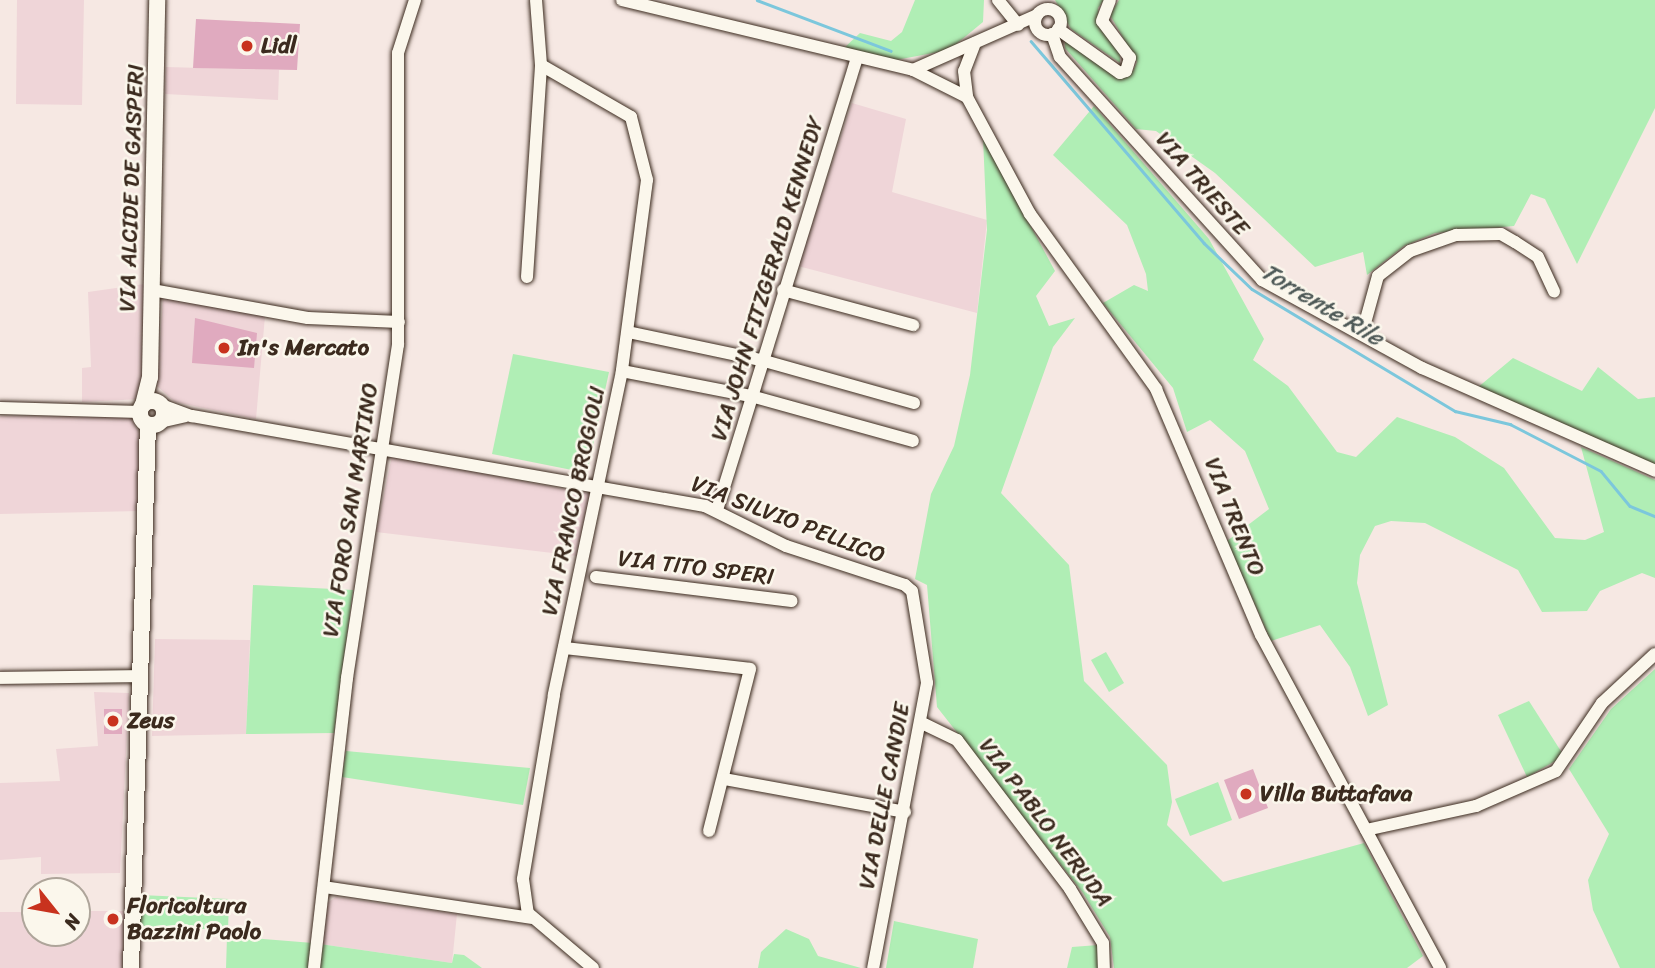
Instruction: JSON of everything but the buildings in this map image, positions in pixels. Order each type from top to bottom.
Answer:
[{"type":"main road","name":"VIA ALCIDE DE GASPERI","points":[[131,968],[139,676],[151,412],[157,0]]},
{"type":"street","name":"VIA FORO SAN MARTINO","points":[[314,968],[381,446],[400,322],[398,53],[415,0]]},
{"type":"street","points":[[527,277],[541,65],[536,0]]},
{"type":"street","name":"VIA TRENTO","points":[[622,0],[856,60],[913,70],[945,83],[967,97]]},
{"type":"street","points":[[1040,13],[1055,32],[1120,73],[1126,71],[1130,58],[1102,21],[1110,0]]},
{"type":"street","points":[[998,2],[1012,23],[1040,13],[1057,13],[1055,32]]},
{"type":"street","points":[[990,33],[998,2]]},
{"type":"street","name":"VIA TRENTO","points":[[913,70],[946,59],[1012,23]]},
{"type":"street","name":"VIA TRIESTE","points":[[1055,32],[1060,57],[1262,280],[1422,368],[1655,471]]},
{"type":"street","name":"VIA TRENTO","points":[[975,43],[963,75],[967,97],[1030,214],[1156,389],[1261,635],[1440,968]]},
{"type":"street","points":[[946,59],[963,75],[945,83],[946,59]]},
{"type":"street","name":"VIA JOHN FITZGERALD KENNEDY","points":[[717,510],[761,360],[856,60]]},
{"type":"street","name":"VIA FRANCO BROGIOLI","points":[[532,918],[523,879],[564,648],[587,576],[646,216],[637,132],[618,104],[541,65]]},
{"type":"street","points":[[1362,334],[1378,276],[1410,251],[1456,235],[1501,234],[1515,242],[1538,257],[1553,292]]},
{"type":"street","points":[[152,290],[308,318],[400,322]]},
{"type":"street","points":[[783,290],[913,325]]},
{"type":"street","points":[[628,332],[761,360],[914,404]]},
{"type":"street","points":[[622,371],[751,396],[913,441]]},
{"type":"street","name":"VIA SILVIO PELLICO","points":[[0,408],[151,412],[192,416],[601,483],[717,510],[786,546],[912,591]]},
{"type":"street","name":"VIA TITO SPERI","points":[[587,576],[792,601]]},
{"type":"street","name":"VIA DELLE CANDIE","points":[[873,968],[924,724],[928,683],[912,591]]},
{"type":"street","points":[[564,648],[750,669],[709,831]]},
{"type":"street","points":[[1366,830],[1476,806],[1556,771],[1602,703],[1655,653]]},
{"type":"street","points":[[0,678],[139,676]]},
{"type":"street","name":"VIA PABLO NERUDA","points":[[924,724],[957,740],[1070,888],[1103,943],[1104,968]]},
{"type":"street","points":[[724,779],[905,812]]},
{"type":"street","points":[[324,887],[532,918],[593,968]]},
{"type":"shaded area","points":[[17,0],[84,0],[82,105],[16,104]]},
{"type":"shaded area","points":[[166,67],[279,70],[278,100],[165,94]]},
{"type":"shaded area","points":[[852,103],[906,119],[892,192],[987,220],[977,313],[798,266]]},
{"type":"shaded area","points":[[144,284],[141,399],[82,402],[82,368],[91,367],[88,292]]},
{"type":"shaded area","points":[[163,297],[265,316],[256,419],[175,402],[157,386]]},
{"type":"shaded area","points":[[0,416],[130,417],[139,432],[140,511],[0,514]]},
{"type":"shaded area","points":[[392,456],[590,494],[578,556],[376,532]]},
{"type":"shaded area","points":[[155,639],[250,640],[246,734],[152,736]]},
{"type":"shaded area","points":[[94,692],[129,693],[120,873],[41,874],[41,857],[0,860],[0,783],[60,781],[56,749],[98,746]]},
{"type":"shaded area","points":[[336,897],[457,914],[452,963],[320,944],[327,903]]},
{"type":"shaded area","points":[[91,911],[125,911],[122,968],[0,968],[0,912],[21,912],[21,947],[91,947]]},
{"type":"green space","points":[[915,0],[984,0],[983,22],[949,50],[896,60],[844,48],[860,33],[891,41],[902,32]]},
{"type":"green space","points":[[1055,0],[1104,0],[1098,8],[1100,28],[1120,50],[1120,63],[1071,29]]},
{"type":"green space","points":[[1119,0],[1655,0],[1655,108],[1577,264],[1545,199],[1531,194],[1514,226],[1435,233],[1404,246],[1367,275],[1363,252],[1315,267],[1215,173],[1156,131],[1136,129],[1065,48],[1065,41],[1127,75],[1133,71],[1137,62],[1110,15]]},
{"type":"green space","points":[[1094,106],[1209,239],[1264,339],[1253,360],[1288,386],[1337,452],[1356,457],[1397,417],[1455,437],[1504,468],[1555,538],[1585,540],[1604,532],[1581,447],[1655,480],[1655,578],[1642,573],[1600,591],[1587,611],[1542,612],[1518,570],[1425,523],[1391,521],[1375,526],[1360,555],[1357,583],[1388,705],[1368,716],[1350,667],[1320,625],[1271,641],[1227,541],[1269,509],[1245,451],[1210,420],[1187,432],[1173,388],[1103,303],[1134,285],[1148,291],[1146,274],[1127,225],[1053,155]]},
{"type":"green space","points":[[983,138],[1055,271],[1036,296],[1049,326],[1075,318],[1053,347],[1001,493],[1069,565],[1084,681],[1167,765],[1172,802],[1167,825],[1223,882],[1364,843],[1423,956],[1407,968],[1114,968],[1110,937],[1083,893],[937,707],[927,585],[915,579],[931,494],[954,446],[970,375],[987,230]]},
{"type":"green space","points":[[513,354],[609,372],[587,473],[492,454]]},
{"type":"green space","points":[[1513,358],[1582,391],[1598,367],[1638,399],[1655,397],[1655,465],[1477,388]]},
{"type":"green space","points":[[253,585],[353,590],[334,733],[246,734]]},
{"type":"green space","points":[[1106,652],[1124,683],[1109,692],[1091,660]]},
{"type":"green space","points":[[1655,669],[1655,968],[1620,968],[1593,910],[1588,880],[1609,834],[1569,769],[1611,709]]},
{"type":"green space","points":[[1529,701],[1564,756],[1527,777],[1498,715]]},
{"type":"green space","points":[[346,751],[530,768],[523,805],[342,777]]},
{"type":"green space","points":[[1218,782],[1232,820],[1190,836],[1175,799]]},
{"type":"green space","points":[[140,895],[229,899],[228,930],[139,926]]},
{"type":"green space","points":[[894,921],[978,939],[973,968],[886,968]]},
{"type":"green space","points":[[786,929],[809,939],[818,956],[861,968],[758,968],[761,952]]},
{"type":"green space","points":[[227,936],[313,943],[309,968],[226,968]]},
{"type":"green space","points":[[320,944],[452,963],[454,954],[464,955],[482,968],[320,968]]},
{"type":"green space","points":[[1098,945],[1099,968],[1067,968],[1072,947]]},
{"type":"waterway","name":"Torrente Rile","points":[[757,0],[891,51]]},
{"type":"waterway","name":"Torrente Rile","points":[[1031,41],[1204,243],[1252,289],[1455,411],[1510,424],[1601,471],[1630,506],[1655,516]]},
{"type":"place","name":"Lidl","points":[[247,46]]},
{"type":"place","name":"In's Mercato","points":[[224,348]]},
{"type":"place","name":"Zeus","points":[[113,721]]},
{"type":"place","name":"Villa Buttafava","points":[[1246,794]]},
{"type":"place","name":"Floricoltura Bazzini Paolo","points":[[113,919]]}]
